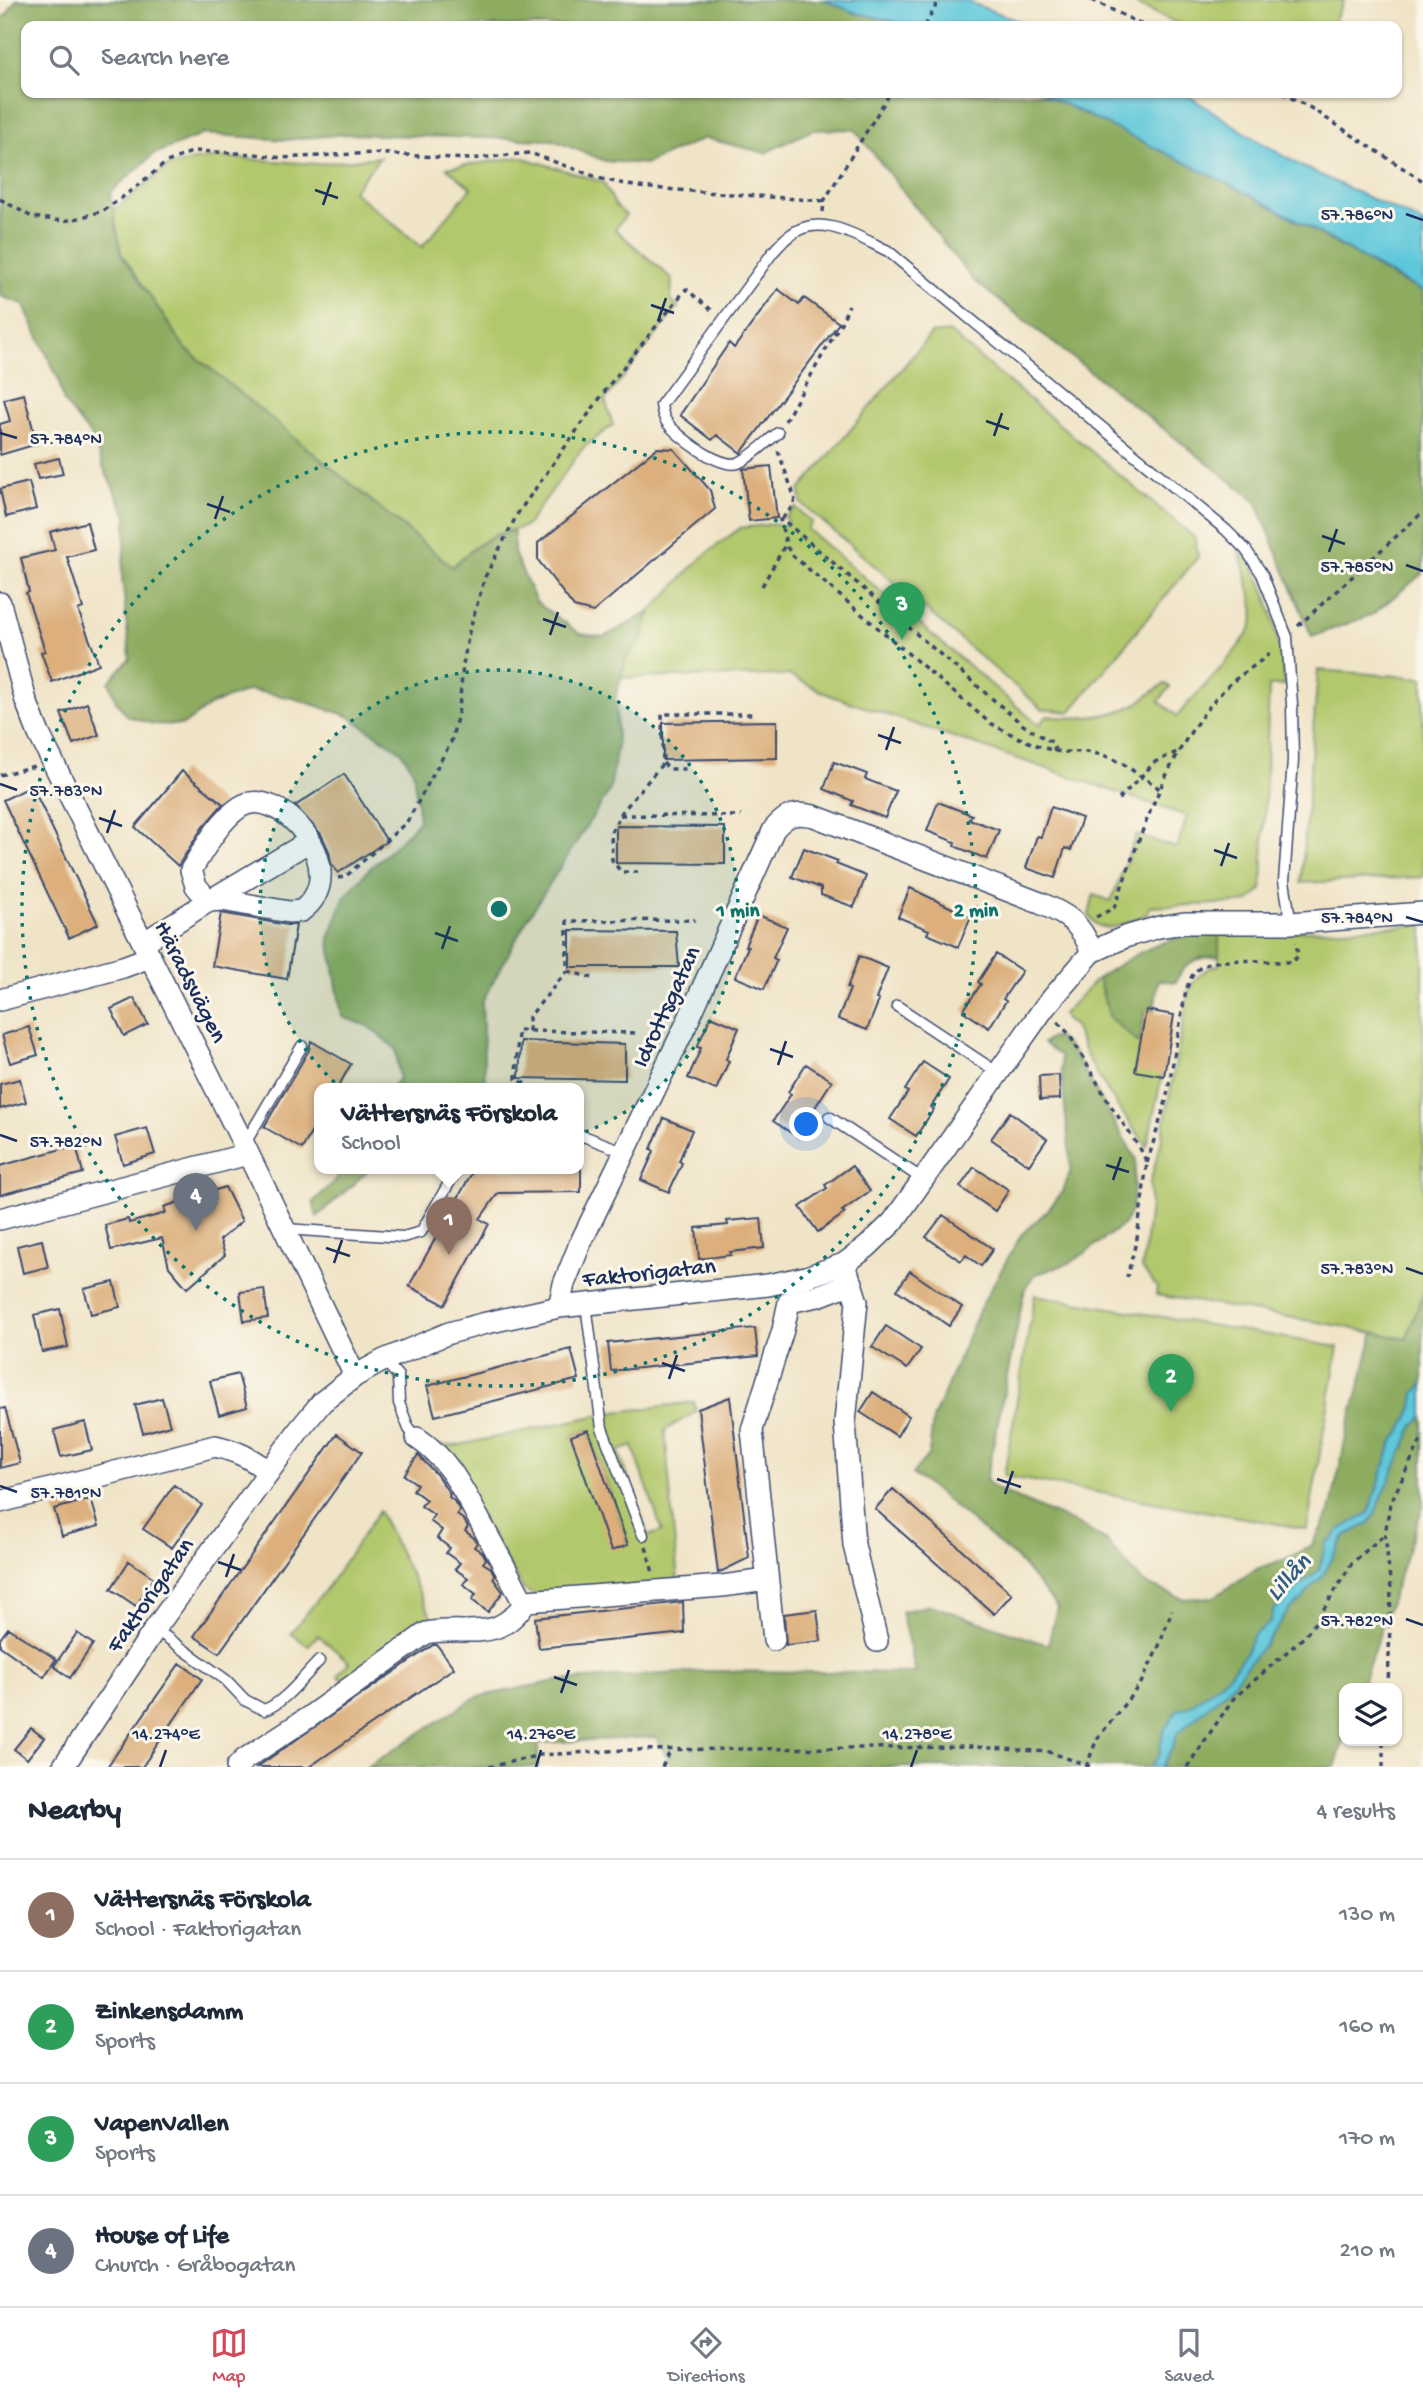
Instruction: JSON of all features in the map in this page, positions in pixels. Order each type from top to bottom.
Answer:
[{"type":"street","name":"Häradsvägen","points":[[1,612],[26,701],[53,762],[246,1149],[355,1376]]},
{"type":"street","points":[[254,801],[270,804],[293,818],[310,841],[320,862],[322,880],[316,895],[301,911],[289,912],[222,900],[209,901],[196,886],[191,870],[216,831],[239,807],[254,801]]},
{"type":"street","name":"Idrottsgatan","points":[[559,1307],[564,1284],[580,1244],[686,1026],[774,830],[784,817],[796,813],[814,816],[1040,903],[1064,914],[1078,927],[1092,952]]},
{"type":"street","points":[[0,1000],[123,967],[209,901],[310,841]]},
{"type":"street","name":"Faktorigatan","points":[[63,1767],[155,1629],[269,1472],[322,1402],[355,1376],[384,1360],[449,1334],[559,1307],[848,1274],[867,1247],[893,1222],[1044,1008],[1092,952],[1125,937],[1184,923],[1291,923],[1423,913]]},
{"type":"street","points":[[0,1219],[246,1149]]},
{"type":"street","points":[[774,1640],[752,1430],[789,1302],[818,1296],[848,1274],[857,1302],[845,1422],[848,1470],[854,1545],[877,1642]]},
{"type":"street","points":[[417,1438],[434,1448],[461,1484],[522,1600],[767,1580]]},
{"type":"street","points":[[0,1502],[215,1446],[234,1450],[269,1472]]},
{"type":"street","points":[[237,1767],[426,1633],[498,1629],[512,1619],[526,1601]]},
{"type":"lane","points":[[778,433],[740,462],[726,465],[709,456],[671,427],[663,418],[661,405],[773,252],[789,235],[803,228],[821,225],[843,230],[888,251],[1226,530],[1246,550],[1262,574],[1287,637],[1293,760],[1284,881],[1291,923]]},
{"type":"lane","points":[[897,1006],[998,1073]]},
{"type":"lane","points":[[246,1149],[302,1046]]},
{"type":"lane","points":[[829,1117],[924,1180]]},
{"type":"lane","points":[[584,1136],[625,1152]]},
{"type":"lane","points":[[285,1229],[403,1237],[421,1233],[454,1174]]},
{"type":"lane","points":[[586,1304],[602,1428],[643,1535]]},
{"type":"lane","points":[[384,1360],[398,1376],[398,1403],[409,1429],[417,1438]]},
{"type":"lane","points":[[155,1629],[226,1680],[245,1700],[264,1710],[280,1700],[319,1661]]},
{"type":"path","points":[[928,21],[939,0]]},
{"type":"path","points":[[1092,0],[1135,21]]},
{"type":"path","points":[[0,200],[32,217],[63,221],[79,218],[102,211],[167,162],[194,152],[255,154],[282,158],[372,153],[468,159],[530,153],[602,179],[638,187],[824,201],[887,98]]},
{"type":"path","points":[[1292,98],[1423,181]]},
{"type":"path","points":[[322,880],[345,877],[407,822],[425,791],[451,742],[459,709],[469,632],[492,560],[518,513],[602,395],[686,289],[724,320]]},
{"type":"path","points":[[849,305],[778,433],[779,454],[794,498],[793,506],[780,520],[786,544],[792,555],[990,723],[1055,751],[1088,752],[1110,757],[1127,764],[1159,789]]},
{"type":"path","points":[[1078,927],[1114,908],[1159,789],[1196,723],[1224,689],[1287,637],[1423,512]]},
{"type":"path","points":[[782,519],[1023,725],[1053,743],[1055,751]]},
{"type":"path","points":[[762,586],[786,544]]},
{"type":"path","points":[[638,872],[621,872],[612,860],[611,832],[620,815],[663,763],[662,714],[755,714]]},
{"type":"path","points":[[1119,799],[1155,762],[1179,751]]},
{"type":"path","points":[[0,775],[53,762]]},
{"type":"path","points":[[663,763],[669,769],[691,769]]},
{"type":"path","points":[[620,815],[741,816]]},
{"type":"path","points":[[529,1031],[529,1017],[567,971],[567,920],[695,920]]},
{"type":"path","points":[[1127,1277],[1137,1238],[1147,1163],[1166,1101],[1190,979],[1197,969],[1210,962],[1292,962],[1297,956],[1291,923]]},
{"type":"path","points":[[567,971],[593,978]]},
{"type":"path","points":[[1044,1008],[1069,1034],[1147,1163]]},
{"type":"path","points":[[524,1083],[516,1079],[518,1030],[640,1033]]},
{"type":"path","points":[[1388,1683],[1391,1589],[1385,1534],[1390,1504],[1423,1436]]},
{"type":"path","points":[[1187,1767],[1233,1699],[1304,1637],[1352,1563],[1385,1534]]},
{"type":"path","points":[[643,1535],[658,1590]]},
{"type":"path","points":[[489,1767],[540,1755],[671,1750],[999,1748],[1049,1752],[1089,1766],[1097,1739],[1141,1683],[1159,1646],[1172,1610]]},
{"type":"path","points":[[1382,1746],[1382,1767]]},
{"type":"path","points":[[662,1767],[671,1750]]},
{"type":"shaded area","points":[[452,1201],[493,1223],[446,1309],[405,1287]]},
{"type":"green space","points":[[16,0],[824,0],[856,13],[893,21],[21,21],[21,98],[1051,98],[1202,170],[1287,215],[1398,280],[1423,291],[1423,573],[1373,614],[1312,637],[1256,501],[973,280],[854,129],[812,130],[765,153],[705,138],[645,164],[605,161],[553,140],[345,134],[285,140],[204,134],[154,154],[110,193],[121,253],[185,348],[452,567],[488,539],[514,531],[514,553],[536,602],[580,634],[604,637],[650,612],[643,637],[626,659],[616,695],[617,746],[610,790],[529,916],[482,1002],[485,1083],[395,1083],[399,1078],[396,1049],[368,1026],[342,1017],[329,938],[344,898],[367,871],[419,820],[413,771],[401,751],[348,716],[293,698],[250,690],[212,704],[183,725],[153,724],[127,716],[116,701],[109,682],[130,658],[122,576],[127,516],[93,439],[64,402],[58,378],[23,304],[0,296],[0,19],[7,14]]},
{"type":"green space","points":[[1128,0],[1344,0],[1334,21],[1172,21]]},
{"type":"green space","points":[[219,157],[317,164],[380,157],[353,191],[422,247],[471,188],[447,168],[521,157],[603,182],[616,206],[626,215],[615,229],[672,279],[671,301],[678,307],[605,400],[613,425],[583,448],[526,526],[485,540],[452,567],[185,348],[121,253],[113,211],[168,166]]},
{"type":"green space","points":[[949,332],[1195,538],[1198,557],[1070,712],[1042,709],[801,503],[800,490],[931,334]]},
{"type":"green space","points":[[795,507],[812,522],[807,529],[1039,725],[1047,716],[1082,718],[1116,712],[1138,703],[1165,684],[1170,687],[1159,701],[1177,716],[1231,656],[1253,622],[1251,596],[1238,547],[1259,578],[1272,612],[1285,685],[1269,686],[1262,889],[1248,902],[1149,907],[1148,914],[1116,926],[1101,927],[1089,915],[1093,897],[1094,895],[1111,901],[1136,835],[1177,848],[1187,816],[829,695],[789,675],[621,678],[626,659],[643,637],[650,612],[701,558],[740,528],[773,524],[784,526],[788,521],[785,518]]},
{"type":"green space","points":[[1318,670],[1423,678],[1423,877],[1301,883]]},
{"type":"green space","points":[[1423,925],[1423,1293],[1406,1340],[1341,1326],[1156,1295],[1157,1287],[1142,1269],[1150,1207],[1150,1183],[1161,1143],[1189,990],[1201,973],[1219,965],[1219,935]]},
{"type":"green space","points":[[1191,935],[1219,935],[1219,956],[1188,965],[1176,982],[1158,980],[1154,1012],[1145,1011],[1140,1044],[1110,1018],[1098,978],[1154,946]]},
{"type":"green space","points":[[1098,978],[1110,1018],[1140,1044],[1162,1075],[1147,1146],[1118,1107],[1089,1061],[1074,1026],[1065,1020],[1063,1014]]},
{"type":"green space","points":[[1058,1038],[1073,1052],[1136,1159],[1132,1209],[1124,1224],[1084,1254],[1069,1263],[1034,1275],[1025,1288],[986,1480],[994,1488],[1083,1527],[1106,1541],[1144,1583],[1183,1599],[1214,1597],[1256,1569],[1286,1559],[1312,1545],[1330,1512],[1347,1432],[1374,1332],[1406,1339],[1423,1293],[1423,1506],[1363,1683],[1339,1683],[1339,1746],[1342,1746],[1335,1767],[672,1767],[656,1737],[538,1743],[538,1767],[367,1767],[476,1697],[556,1681],[708,1671],[916,1673],[901,1612],[930,1605],[1048,1645],[1057,1607],[1018,1560],[912,1474],[929,1454],[933,1419],[981,1306],[1021,1235],[1047,1211],[1063,1191],[1071,1169],[1060,1056],[1043,1043]]},
{"type":"green space","points":[[339,1174],[364,1174],[317,1217],[313,1202]]},
{"type":"green space","points":[[1035,1295],[1338,1347],[1307,1529],[1004,1476]]},
{"type":"green space","points":[[694,1402],[696,1412],[665,1430],[678,1582],[535,1595],[524,1590],[438,1445],[455,1446],[608,1413]],"holes":[[[588,1430],[628,1544],[628,1545],[571,1436]],[[633,1446],[662,1531],[648,1536],[619,1451]]]},
{"type":"green space","points":[[379,1511],[437,1628],[346,1685],[338,1675],[349,1662],[318,1635],[308,1646],[291,1633],[329,1585]]},
{"type":"water","points":[[824,0],[964,0],[1018,21],[893,21],[856,13]]},
{"type":"water","points":[[1051,98],[1192,98],[1303,167],[1423,223],[1423,291],[1254,197]]},
{"type":"water","points":[[1423,1384],[1423,1416],[1414,1425],[1371,1522],[1345,1536],[1322,1577],[1302,1600],[1289,1610],[1274,1633],[1228,1689],[1177,1734],[1161,1767],[1150,1767],[1159,1755],[1163,1732],[1177,1710],[1186,1708],[1230,1673],[1246,1652],[1254,1634],[1270,1623],[1273,1612],[1283,1599],[1319,1570],[1326,1543],[1341,1529],[1369,1513],[1392,1443],[1403,1429],[1413,1407],[1415,1393]]},
{"type":"building","points":[[778,289],[799,305],[804,298],[839,323],[741,453],[717,435],[712,440],[680,415],[729,343],[734,348]]},
{"type":"building","points":[[24,394],[37,444],[0,455],[0,424],[10,421],[4,399]]},
{"type":"building","points":[[657,448],[674,449],[710,490],[715,509],[593,612],[574,607],[538,560],[538,543]]},
{"type":"building","points":[[59,458],[63,474],[38,479],[34,464]]},
{"type":"building","points":[[771,466],[777,518],[749,521],[743,469]]},
{"type":"building","points":[[29,482],[36,509],[6,517],[0,489]]},
{"type":"building","points":[[87,522],[94,550],[67,557],[83,608],[78,610],[99,664],[52,682],[41,652],[45,651],[26,593],[29,592],[21,558],[55,550],[50,532]]},
{"type":"building","points":[[87,703],[99,735],[73,744],[61,713]]},
{"type":"building","points":[[777,721],[777,758],[663,760],[663,723]]},
{"type":"building","points":[[834,762],[867,774],[865,779],[896,791],[885,818],[851,805],[853,801],[824,789]]},
{"type":"building","points":[[182,771],[223,804],[202,828],[178,866],[135,827]]},
{"type":"building","points":[[344,774],[387,841],[338,873],[331,863],[321,834],[295,806]]},
{"type":"building","points":[[32,786],[98,924],[69,938],[3,800]]},
{"type":"building","points":[[938,802],[972,815],[969,819],[999,830],[987,859],[954,846],[955,842],[927,831]]},
{"type":"building","points":[[1051,807],[1082,818],[1071,850],[1065,848],[1055,878],[1026,868],[1037,836],[1041,837]]},
{"type":"building","points":[[616,826],[725,827],[725,864],[616,863]]},
{"type":"building","points":[[804,848],[838,861],[836,864],[866,876],[854,907],[821,895],[821,888],[792,877]]},
{"type":"building","points":[[910,888],[971,917],[958,947],[927,934],[929,930],[898,917]]},
{"type":"building","points":[[221,913],[296,925],[287,979],[212,966]]},
{"type":"building","points":[[758,915],[787,927],[773,958],[777,960],[764,989],[735,977]]},
{"type":"building","points":[[570,930],[676,931],[679,967],[570,967]]},
{"type":"building","points":[[996,954],[1022,971],[1003,999],[1006,1001],[989,1028],[963,1011]]},
{"type":"building","points":[[859,956],[888,968],[867,1030],[838,1019]]},
{"type":"building","points":[[134,998],[148,1024],[124,1036],[111,1009]]},
{"type":"building","points":[[1146,1010],[1174,1015],[1164,1076],[1135,1071]]},
{"type":"building","points":[[711,1016],[739,1028],[726,1059],[729,1061],[716,1090],[688,1078],[701,1048],[697,1047]]},
{"type":"building","points":[[29,1027],[38,1055],[10,1063],[2,1035]]},
{"type":"building","points":[[311,1041],[351,1064],[340,1083],[314,1083],[314,1128],[302,1149],[264,1127],[309,1050]]},
{"type":"building","points":[[521,1041],[625,1044],[625,1080],[519,1078]]},
{"type":"building","points":[[923,1062],[949,1079],[916,1136],[890,1119]]},
{"type":"building","points":[[806,1064],[832,1081],[799,1138],[773,1121]]},
{"type":"building","points":[[1059,1075],[1060,1099],[1040,1100],[1039,1076]]},
{"type":"building","points":[[20,1079],[26,1102],[0,1109],[0,1084]]},
{"type":"building","points":[[1010,1112],[1047,1139],[1029,1165],[991,1139]]},
{"type":"building","points":[[664,1118],[692,1130],[679,1161],[682,1163],[669,1192],[641,1180],[654,1151],[651,1149]]},
{"type":"building","points":[[147,1128],[155,1154],[123,1164],[115,1137]]},
{"type":"building","points":[[76,1145],[83,1173],[0,1195],[0,1166]]},
{"type":"building","points":[[852,1166],[870,1191],[818,1232],[800,1207]]},
{"type":"building","points":[[974,1167],[1009,1190],[995,1211],[960,1187]]},
{"type":"building","points":[[471,1174],[581,1174],[581,1192],[498,1193],[480,1219],[489,1224],[445,1305],[409,1286]]},
{"type":"building","points":[[225,1187],[242,1221],[220,1240],[225,1255],[187,1288],[169,1267],[162,1238],[111,1250],[105,1225],[128,1219],[129,1223],[166,1213],[164,1207]]},
{"type":"building","points":[[943,1215],[993,1249],[981,1266],[966,1255],[961,1261],[926,1237]]},
{"type":"building","points":[[761,1218],[764,1248],[699,1259],[696,1228],[728,1225],[727,1221]]},
{"type":"building","points":[[42,1240],[48,1267],[23,1273],[17,1246]]},
{"type":"building","points":[[910,1271],[962,1307],[949,1326],[897,1290]]},
{"type":"building","points":[[114,1282],[120,1307],[91,1314],[84,1289]]},
{"type":"building","points":[[264,1289],[268,1318],[244,1321],[240,1292]]},
{"type":"building","points":[[60,1309],[68,1347],[42,1352],[34,1315]]},
{"type":"building","points":[[886,1326],[921,1349],[907,1369],[872,1347]]},
{"type":"building","points":[[755,1328],[758,1356],[611,1371],[608,1343]]},
{"type":"building","points":[[571,1349],[579,1379],[435,1416],[427,1386]]},
{"type":"building","points":[[238,1374],[247,1407],[219,1415],[210,1381]]},
{"type":"building","points":[[873,1392],[909,1416],[897,1436],[860,1412]]},
{"type":"building","points":[[730,1397],[749,1558],[718,1573],[698,1409]]},
{"type":"building","points":[[162,1398],[170,1425],[143,1433],[135,1405]]},
{"type":"building","points":[[5,1408],[20,1463],[0,1468],[0,1409]]},
{"type":"building","points":[[85,1422],[92,1450],[61,1457],[54,1430]]},
{"type":"building","points":[[588,1430],[628,1545],[611,1551],[571,1436]]},
{"type":"building","points":[[337,1434],[362,1452],[219,1653],[194,1636]]},
{"type":"building","points":[[418,1455],[450,1494],[449,1497],[460,1511],[457,1515],[468,1527],[465,1531],[474,1538],[477,1543],[474,1547],[483,1553],[486,1559],[483,1563],[491,1568],[495,1576],[493,1578],[503,1592],[488,1612],[472,1600],[476,1594],[463,1584],[468,1578],[455,1569],[460,1563],[446,1553],[450,1548],[437,1538],[442,1530],[430,1521],[434,1515],[421,1506],[426,1500],[413,1490],[417,1484],[404,1475]]},
{"type":"building","points":[[174,1485],[202,1505],[172,1548],[143,1529]]},
{"type":"building","points":[[893,1489],[1012,1594],[994,1614],[875,1509]]},
{"type":"building","points":[[91,1499],[99,1526],[62,1536],[54,1509]]},
{"type":"building","points":[[129,1561],[154,1578],[136,1606],[111,1589]]},
{"type":"building","points":[[683,1602],[684,1633],[539,1648],[535,1618]]},
{"type":"building","points":[[817,1610],[821,1641],[786,1645],[784,1614]]},
{"type":"building","points":[[8,1628],[56,1659],[44,1677],[0,1646],[0,1639]]},
{"type":"building","points":[[77,1633],[93,1644],[70,1678],[54,1666]]},
{"type":"building","points":[[433,1645],[437,1645],[454,1668],[309,1767],[257,1767]]},
{"type":"building","points":[[180,1663],[202,1679],[142,1767],[107,1767]]},
{"type":"building","points":[[31,1728],[44,1738],[27,1759],[14,1749]]},
{"type":"place","name":"VapenVallen","points":[[902,640]]},
{"type":"place","name":"House of Life","points":[[196,1231]]},
{"type":"place","name":"Vättersnäs Förskola","points":[[449,1255]]},
{"type":"place","name":"Zinkensdamm","points":[[1171,1412]]},
{"type":"water label","name":"Lillån","points":[[1287,1576]]}]
